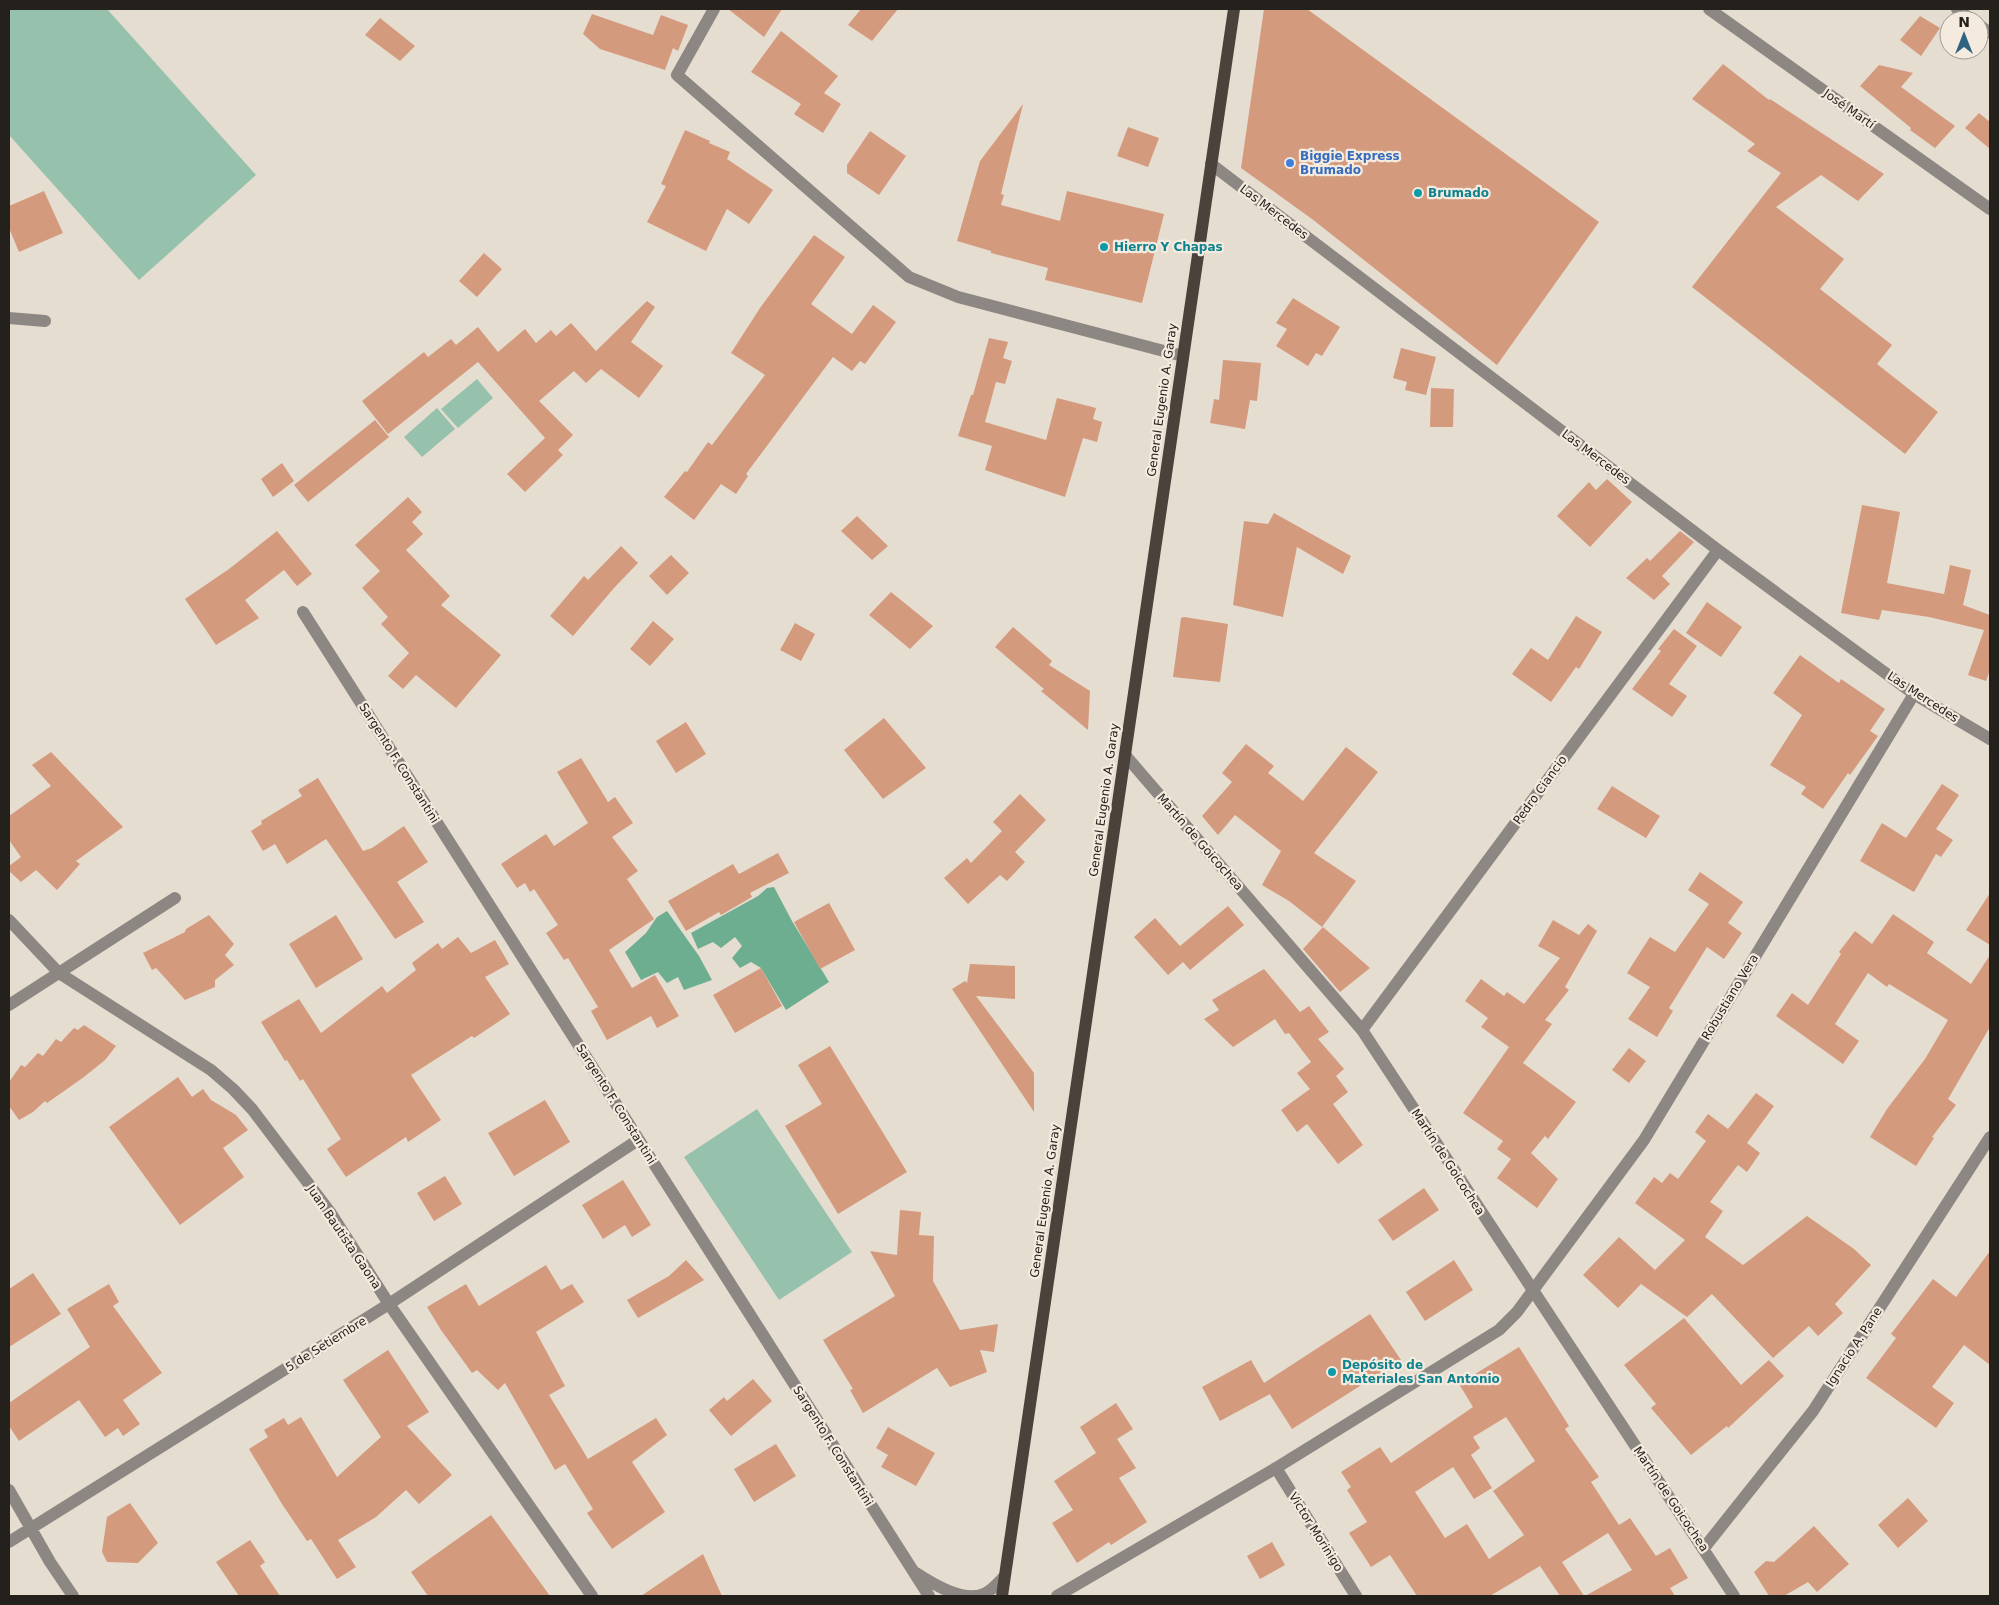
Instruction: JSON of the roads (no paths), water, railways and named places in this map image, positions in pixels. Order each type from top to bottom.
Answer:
[{"type":"main road","name":"General Eugenio A. Garay","points":[[1002,1596],[1234,9]]},
{"type":"street","points":[[714,9],[677,75],[909,277],[958,297],[1183,356]]},
{"type":"street","name":"José Martí","points":[[1708,9],[1990,208]]},
{"type":"street","name":"Las Mercedes","points":[[1211,164],[1718,550],[1914,694],[1990,739]]},
{"type":"street","points":[[9,318],[45,321]]},
{"type":"street","name":"Pedro Ciancio","points":[[1362,1030],[1718,550]]},
{"type":"street","name":"Sargento F. Constantini","points":[[303,612],[929,1596]]},
{"type":"street","name":"Robustiano Vera","points":[[1057,1596],[1276,1468],[1499,1330],[1517,1312],[1644,1140],[1914,694]]},
{"type":"street","name":"Martín de Goicochea","points":[[1125,755],[1362,1030],[1734,1596]]},
{"type":"street","points":[[9,1005],[175,898]]},
{"type":"street","name":"Juan Bautista Gaona","points":[[9,920],[59,973],[211,1070],[252,1109],[330,1212],[389,1304],[592,1596]]},
{"type":"street","name":"Ignacio A. Pane","points":[[1704,1548],[1813,1411],[1990,1137]]},
{"type":"street","name":"5 de Setiembre","points":[[9,1542],[389,1304],[638,1140]]},
{"type":"street","name":"Victor Morinigo","points":[[1276,1468],[1356,1596]]},
{"type":"street","points":[[9,1490],[32,1527],[50,1562],[73,1596]]},
{"type":"street","points":[[913,1570],[935,1585],[957,1594],[974,1596],[986,1593],[1004,1577]]},
{"type":"place","name":"Biggie Express Brumado","points":[[1290,163]]},
{"type":"place","name":"Brumado","points":[[1418,193]]},
{"type":"place","name":"Hierro Y Chapas","points":[[1104,247]]},
{"type":"place","name":"Depósito de Materiales San Antonio","points":[[1332,1372]]}]
